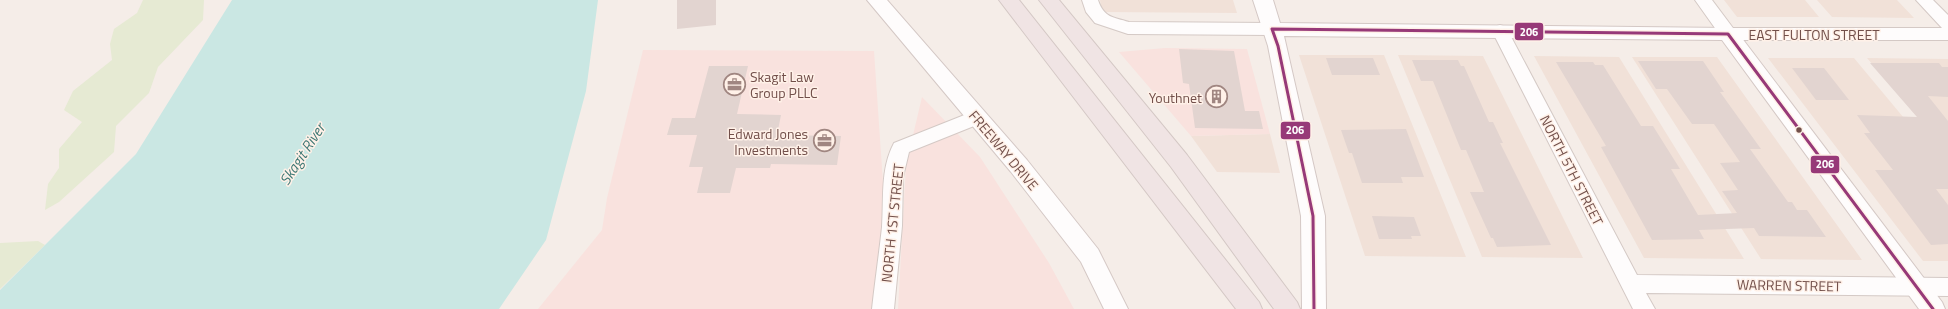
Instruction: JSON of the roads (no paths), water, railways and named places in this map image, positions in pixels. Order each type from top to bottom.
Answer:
[{"type":"highway","points":[[1009,0],[1250,309]]},
{"type":"highway","points":[[1049,0],[1179,160],[1288,309]]},
{"type":"street","name":"FREEWAY DRIVE","points":[[877,0],[1019,166],[1090,256],[1116,309]]},
{"type":"street","points":[[1090,0],[1094,12],[1101,20],[1134,28],[1272,29]]},
{"type":"street","points":[[1263,0],[1278,46],[1302,156],[1313,216],[1315,279],[1314,309]]},
{"type":"street","points":[[1703,0],[1933,309]]},
{"type":"street","points":[[1924,0],[1948,25]]},
{"type":"street","name":"EAST FULTON STREET","points":[[1272,29],[1728,34],[1948,34]]},
{"type":"street","name":"NORTH 5TH STREET","points":[[1500,31],[1644,309]]},
{"type":"street","name":"NORTH 1ST STREET","points":[[883,309],[892,226],[894,177],[901,148],[977,117]]},
{"type":"street","name":"WARREN STREET","points":[[1630,284],[1948,287]]},
{"type":"water","name":"Skagit River","points":[[232,0],[598,0],[586,91],[546,240],[499,309],[0,309],[0,290],[136,154]]},
{"type":"place","name":"Skagit Law Group PLLC","points":[[735,84]]},
{"type":"place","name":"Youthnet","points":[[1217,97]]},
{"type":"place","name":"Edward Jones Investments","points":[[824,141]]}]
